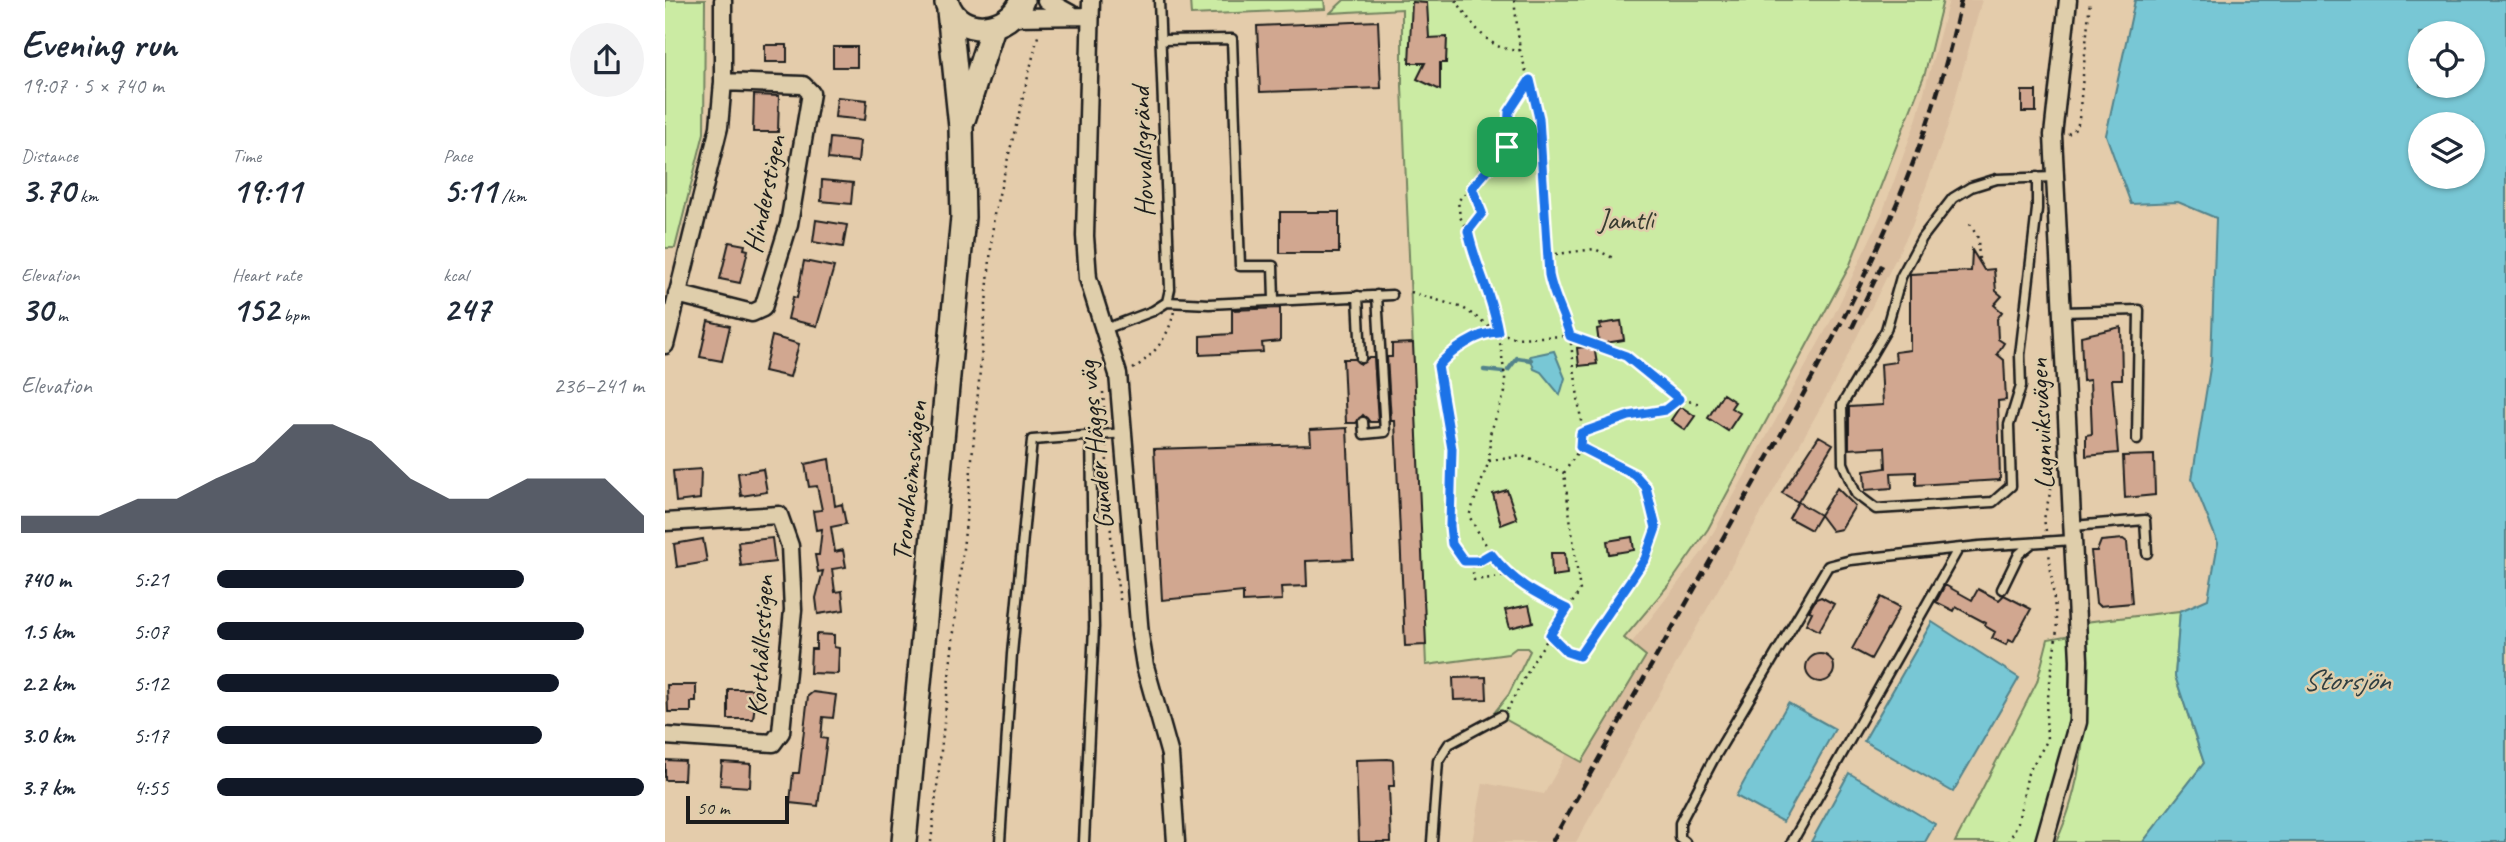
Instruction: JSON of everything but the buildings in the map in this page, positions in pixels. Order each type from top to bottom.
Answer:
[{"type":"main road","points":[[948,5],[968,26],[1009,15]]},
{"type":"main road","name":"Trondheimsvägen","points":[[904,842],[963,217],[961,127],[948,5]]},
{"type":"main road","name":"Trondheimsvägen","points":[[961,127],[983,67],[1009,15]]},
{"type":"street","points":[[665,345],[707,185],[719,127],[723,82],[723,0]]},
{"type":"street","name":"Lugnviksvägen","points":[[2044,842],[2078,722],[2079,660],[2053,135],[2068,0]]},
{"type":"street","points":[[1009,15],[1045,8],[1071,14],[1090,8]]},
{"type":"street","name":"Gunder Häggs väg","points":[[1090,8],[1085,236],[1088,278],[1118,374],[1140,635],[1145,666],[1170,755],[1176,842]]},
{"type":"street","name":"Hinderstigen","points":[[677,294],[752,313],[763,309],[789,224],[811,93],[803,85],[723,82]]},
{"type":"street","name":"Korthållsstigen","points":[[665,522],[779,515],[790,546],[793,610],[781,732],[773,743],[665,736]]},
{"type":"lane","name":"Hovvallsgränd","points":[[1159,0],[1172,303]]},
{"type":"lane","points":[[1161,40],[1232,39],[1240,266],[1273,266],[1274,300]]},
{"type":"lane","points":[[2036,177],[2037,209],[2021,355],[2021,386],[2009,425],[2011,486],[1993,502],[1876,509],[1856,494],[1843,463],[1842,405],[1885,330],[1901,277],[1936,216],[1953,198],[1971,187],[1997,179],[2036,177],[2055,177]]},
{"type":"lane","points":[[1363,422],[1364,434],[1385,432],[1377,295]]},
{"type":"lane","points":[[1105,329],[1172,303],[1392,295]]},
{"type":"lane","points":[[1358,296],[1361,358]]},
{"type":"lane","points":[[2062,312],[2139,310],[2137,440]]},
{"type":"lane","points":[[1000,842],[1012,654],[1032,440],[1125,433]]},
{"type":"lane","points":[[1084,842],[1094,627],[1091,435]]},
{"type":"lane","points":[[1685,842],[1680,838],[1680,823],[1685,813],[1828,566],[1851,560],[2031,544],[2073,533],[2145,520],[2147,553]]},
{"type":"lane","points":[[2002,589],[2019,554],[2031,544]]},
{"type":"lane","points":[[1792,842],[1957,551]]},
{"type":"lane","points":[[1432,842],[1438,761],[1449,744],[1501,716]]},
{"type":"path","points":[[1456,0],[1489,42],[1506,51],[1520,50]]},
{"type":"path","points":[[1501,716],[1513,702],[1550,635],[1580,592],[1564,473],[1580,447],[1581,433],[1570,336],[1563,311],[1553,294],[1539,118],[1520,50],[1514,0]]},
{"type":"path","points":[[931,842],[968,503],[994,215],[1045,8]]},
{"type":"path","points":[[1530,80],[1509,112],[1507,147],[1458,201],[1460,217],[1468,231],[1483,284],[1494,302],[1505,392],[1490,434],[1489,461],[1469,516],[1491,554],[1508,576],[1530,592],[1567,609]]},
{"type":"path","points":[[1468,231],[1482,213],[1472,188]]},
{"type":"path","points":[[1970,224],[1977,238],[1979,261]]},
{"type":"path","points":[[1549,255],[1595,249],[1613,258]]},
{"type":"path","points":[[1411,292],[1463,308],[1498,332],[1515,338],[1570,336],[1626,356],[1679,399],[1701,404]]},
{"type":"path","points":[[1123,617],[1112,552],[1105,434],[1105,382],[1136,367],[1159,346],[1171,331],[1172,303]]},
{"type":"path","points":[[1479,561],[1464,561],[1452,544],[1452,449],[1438,366],[1462,346],[1492,332],[1498,332]]},
{"type":"path","points":[[1581,433],[1629,416],[1665,410],[1679,399]]},
{"type":"path","points":[[1550,635],[1567,652],[1579,656],[1645,559],[1656,528],[1646,487],[1635,475],[1580,447]]},
{"type":"path","points":[[1489,461],[1522,456],[1564,473]]},
{"type":"path","points":[[1491,554],[1472,565],[1474,580],[1508,576]]},
{"type":"shaded area","points":[[1949,0],[1982,0],[1947,128],[1912,226],[1833,385],[1576,842],[1472,842],[1483,783],[1544,794],[1626,650],[1703,551],[1833,317],[1882,214],[1917,118]]},
{"type":"green space","points":[[665,0],[705,0],[704,133],[675,248],[665,248]]},
{"type":"green space","points":[[1190,0],[1324,0],[1325,9],[1191,15]]},
{"type":"green space","name":"Jamtli","points":[[1344,0],[1943,0],[1925,73],[1849,267],[1708,529],[1671,582],[1624,638],[1646,656],[1582,762],[1494,713],[1509,694],[1530,651],[1527,648],[1516,648],[1508,654],[1426,665],[1402,86],[1402,9],[1330,13]]},
{"type":"green space","points":[[2180,611],[2175,676],[2204,763],[2143,842],[2056,842],[2067,817],[2074,790],[2084,734],[2085,622]]},
{"type":"green space","points":[[2071,635],[2069,717],[2051,798],[2035,842],[1955,842],[2037,682],[2048,639]]},
{"type":"water","name":"Storsjön","points":[[2135,0],[2506,0],[2506,842],[2143,842],[2204,763],[2175,676],[2180,611],[2208,599],[2218,543],[2192,479],[2211,362],[2216,218],[2178,202],[2131,204],[2106,135]]},
{"type":"water","points":[[1554,351],[1565,378],[1560,395],[1541,372],[1534,369],[1530,356]]},
{"type":"water","points":[[1932,622],[2019,678],[1953,792],[1864,741]]},
{"type":"water","points":[[1788,703],[1835,729],[1783,822],[1736,796]]},
{"type":"water","points":[[1849,773],[1935,824],[1925,842],[1811,842]]},
{"type":"waterway","points":[[1508,370],[1517,358],[1531,360]]},
{"type":"waterway","points":[[1484,370],[1503,372]]},
{"type":"railway","points":[[1552,842],[1784,430],[1847,312],[1902,191],[1925,129],[1961,0]]},
{"type":"railway","points":[[1852,328],[1882,265]]},
{"type":"route","points":[[1530,80],[1539,118],[1549,275],[1553,294],[1563,311],[1570,336],[1626,356],[1679,399],[1665,410],[1629,416],[1581,433],[1580,447],[1635,475],[1646,487],[1656,528],[1645,559],[1579,656],[1567,652],[1550,635],[1567,609],[1530,592],[1507,576],[1491,554],[1479,561],[1464,561],[1452,544],[1452,449],[1438,366],[1462,346],[1492,332],[1498,332],[1494,302],[1483,284],[1468,231],[1482,213],[1472,188],[1496,156],[1507,147],[1509,112],[1530,80]]}]
